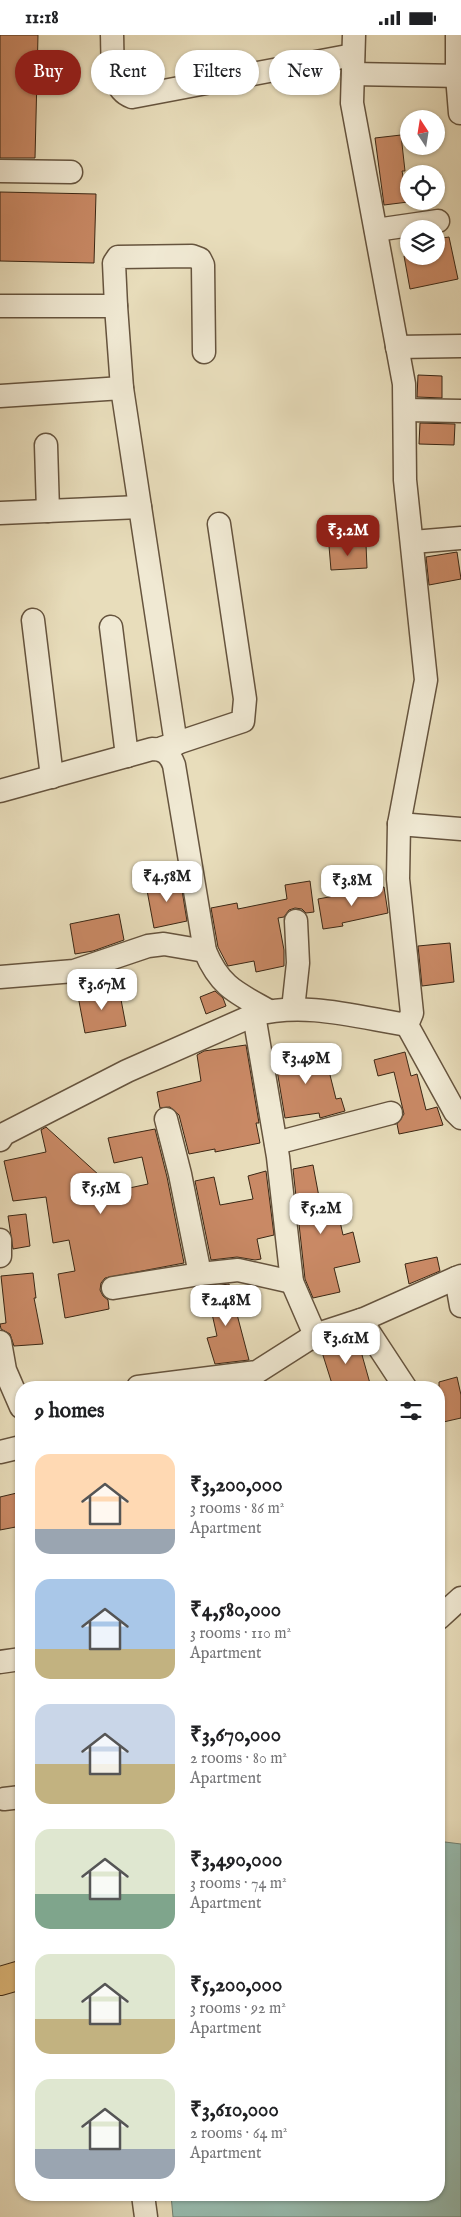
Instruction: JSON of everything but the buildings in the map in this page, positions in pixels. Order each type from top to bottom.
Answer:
[{"type":"main road","points":[[0,1981],[15,1977]]},
{"type":"street","points":[[112,35],[115,77],[119,88],[124,94],[132,97],[353,55],[459,76]]},
{"type":"street","points":[[457,35],[460,113]]},
{"type":"street","points":[[353,55],[352,103],[404,383],[405,480],[426,680],[399,824],[398,879],[412,1013],[407,1025]]},
{"type":"street","points":[[0,171],[71,172]]},
{"type":"street","points":[[376,230],[400,227]]},
{"type":"street","points":[[204,352],[203,265],[200,259],[192,256],[118,257],[114,263],[122,388],[140,507],[168,746],[174,765],[206,951],[213,970],[230,989],[262,1013],[292,1282],[315,1335]]},
{"type":"street","points":[[0,306],[116,306]]},
{"type":"street","points":[[397,347],[461,347]]},
{"type":"street","points":[[0,396],[122,388]]},
{"type":"street","points":[[405,410],[461,411]]},
{"type":"street","points":[[46,445],[48,511]]},
{"type":"street","points":[[0,513],[140,507]]},
{"type":"street","points":[[0,791],[168,746],[243,721],[245,699],[219,524]]},
{"type":"street","points":[[413,542],[461,538]]},
{"type":"street","points":[[33,620],[52,777]]},
{"type":"street","points":[[111,627],[127,757]]},
{"type":"street","points":[[399,824],[461,829]]},
{"type":"street","points":[[293,1009],[298,963],[296,921]]},
{"type":"street","points":[[0,977],[74,971],[148,947],[164,944],[206,951]]},
{"type":"street","points":[[0,1140],[4,1133],[126,1071],[262,1013],[293,1009],[407,1025]]},
{"type":"street","points":[[407,1025],[455,1112],[461,1118]]},
{"type":"street","points":[[276,1143],[391,1113]]},
{"type":"street","points":[[166,1119],[180,1173],[200,1273]]},
{"type":"street","points":[[0,1240],[0,1256]]},
{"type":"street","points":[[113,1288],[200,1273],[238,1270],[292,1282]]},
{"type":"street","points":[[241,1381],[258,1380],[315,1335],[361,1320],[459,1277],[461,1306]]},
{"type":"street","points":[[361,1320],[402,1381]]},
{"type":"street","points":[[0,1342],[13,1403]]},
{"type":"street","points":[[0,1452],[15,1448]]},
{"type":"street","points":[[445,1613],[461,1598]]},
{"type":"street","points":[[0,1662],[15,1660]]},
{"type":"street","points":[[144,2201],[146,2217]]},
{"type":"water","points":[[445,1842],[461,1844],[461,2217],[173,2217],[172,2201],[445,2201]]}]
